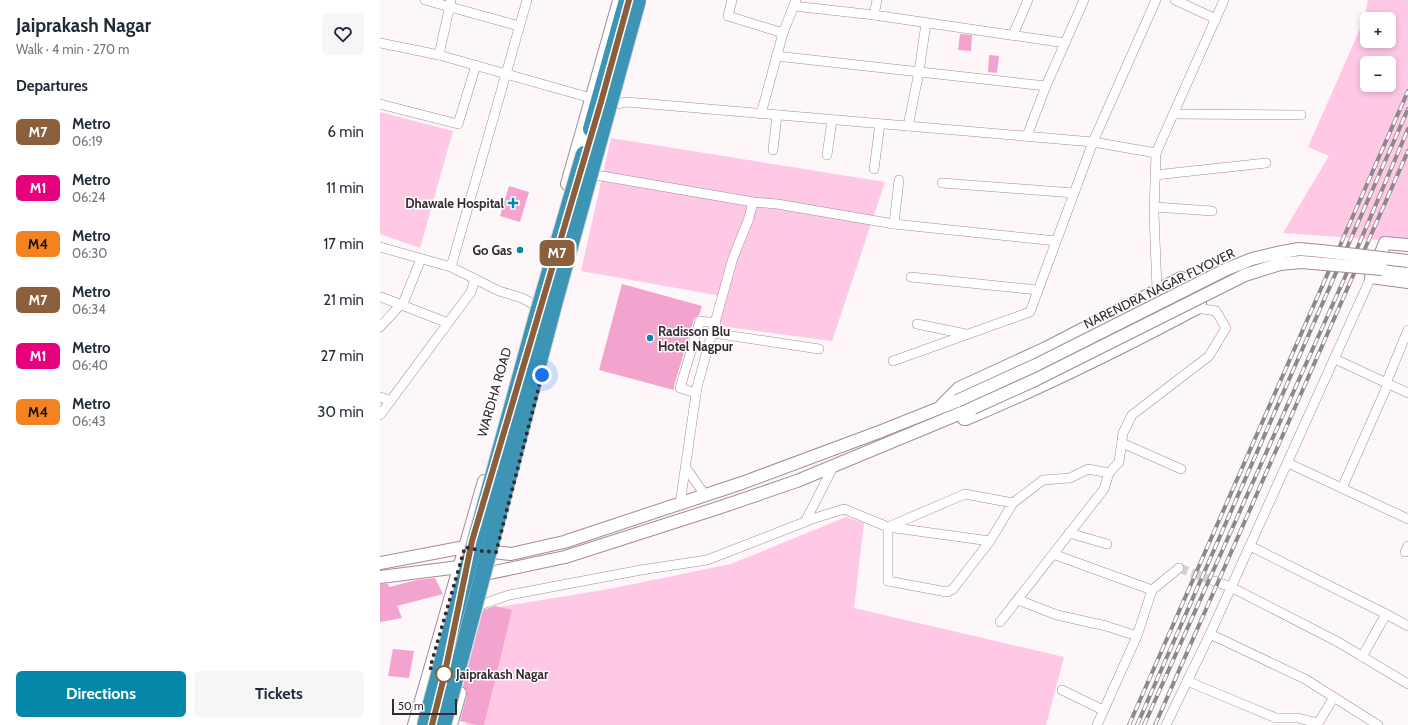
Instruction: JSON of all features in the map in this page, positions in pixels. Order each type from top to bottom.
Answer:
[{"type":"highway","points":[[425,725],[536,319],[627,0]]},
{"type":"highway","points":[[443,725],[555,301],[638,0]]},
{"type":"street","points":[[424,0],[450,3],[519,26]]},
{"type":"street","points":[[451,267],[526,0]]},
{"type":"street","name":"WARDHA ROAD","points":[[414,725],[619,0]]},
{"type":"street","points":[[451,725],[545,361],[644,0]]},
{"type":"street","points":[[732,0],[728,16],[783,33]]},
{"type":"street","points":[[874,15],[877,0]]},
{"type":"street","points":[[1013,35],[1028,0]]},
{"type":"street","points":[[1027,136],[1046,86],[1084,0]]},
{"type":"street","points":[[893,360],[1030,312],[1093,142],[1156,0]]},
{"type":"street","points":[[1176,0],[1216,19]]},
{"type":"street","points":[[1157,289],[1155,207],[1156,153],[1224,0]]},
{"type":"street","points":[[439,55],[450,3]]},
{"type":"street","points":[[761,114],[783,33],[795,3],[1065,43]]},
{"type":"street","points":[[908,126],[919,72],[926,23]]},
{"type":"street","points":[[380,43],[439,55],[591,98]]},
{"type":"street","points":[[776,56],[1046,86]]},
{"type":"street","points":[[380,104],[458,124],[476,65]]},
{"type":"street","points":[[616,104],[627,102],[1027,136],[1093,142],[1156,153]]},
{"type":"street","points":[[1173,114],[1301,115]]},
{"type":"street","points":[[773,150],[777,115]]},
{"type":"street","points":[[827,155],[832,120]]},
{"type":"street","points":[[874,169],[880,124]]},
{"type":"street","points":[[1155,175],[1266,163]]},
{"type":"street","points":[[596,175],[894,224],[1056,241]]},
{"type":"street","points":[[894,224],[899,180]]},
{"type":"street","points":[[942,183],[1074,193]]},
{"type":"street","points":[[680,504],[696,393],[733,258],[749,218],[753,202]]},
{"type":"street","points":[[1155,207],[1212,211]]},
{"type":"street","points":[[1169,724],[1335,359],[1385,242],[1408,245]]},
{"type":"street","points":[[380,247],[451,267],[500,291],[522,298],[533,304]]},
{"type":"street","name":"NARENDRA NAGAR FLYOVER","points":[[465,547],[482,551],[511,554],[564,542],[705,495],[957,402],[1036,365],[1228,269],[1252,259],[1299,249],[1408,261]]},
{"type":"street","points":[[380,327],[404,301],[421,259]]},
{"type":"street","name":"NARENDRA NAGAR FLYOVER","points":[[490,573],[564,557],[797,481],[948,419],[1035,380],[1246,275],[1273,266],[1301,262],[1408,272]]},
{"type":"street","points":[[911,277],[1038,290]]},
{"type":"street","points":[[1371,277],[1408,282]]},
{"type":"street","points":[[936,410],[959,388],[1046,348],[1157,289],[1181,278],[1185,279],[1200,303],[1197,308],[1088,364],[1003,404],[966,420],[948,419]]},
{"type":"street","points":[[380,415],[471,292],[475,279]]},
{"type":"street","points":[[381,297],[448,323]]},
{"type":"street","points":[[1000,622],[1104,489],[1109,473],[1119,462],[1123,433],[1132,415],[1208,356],[1226,328],[1216,311],[1197,308]]},
{"type":"street","points":[[696,393],[680,388],[695,336],[700,321],[716,324]]},
{"type":"street","points":[[917,324],[967,334]]},
{"type":"street","points":[[1342,488],[1408,330]]},
{"type":"street","points":[[713,333],[819,350]]},
{"type":"street","points":[[1335,359],[1408,393]]},
{"type":"street","points":[[380,397],[390,401]]},
{"type":"street","points":[[1122,443],[1181,469]]},
{"type":"street","points":[[1288,463],[1408,519]]},
{"type":"street","points":[[805,522],[833,466]]},
{"type":"street","points":[[686,468],[705,495]]},
{"type":"street","points":[[888,527],[888,581],[947,592],[953,589],[990,542],[1013,503],[1043,480],[1070,478],[1088,469],[1109,473]]},
{"type":"street","points":[[888,527],[965,494],[1013,503]]},
{"type":"street","points":[[483,604],[509,595],[641,570],[707,560],[805,522],[844,509],[888,527],[990,542]]},
{"type":"street","points":[[1069,534],[1107,544]]},
{"type":"street","points":[[1250,546],[1408,626]]},
{"type":"street","points":[[380,563],[465,547]]},
{"type":"street","points":[[1053,554],[1152,590]]},
{"type":"street","points":[[380,577],[459,567],[490,573]]},
{"type":"street","points":[[1096,725],[1137,636],[1152,590],[1179,568]]},
{"type":"street","points":[[1214,582],[1231,587],[1338,642],[1408,684]]},
{"type":"street","points":[[1018,600],[1057,615],[1106,626],[1137,636]]},
{"type":"street","points":[[1362,657],[1386,614]]},
{"type":"street","points":[[1210,634],[1305,679],[1378,725]]},
{"type":"street","points":[[1188,681],[1276,718],[1298,718],[1318,724],[1334,697]]},
{"type":"street","points":[[1062,690],[1103,710]]},
{"type":"shaded area","points":[[1368,0],[1408,0],[1408,242],[1283,233],[1329,156],[1308,147],[1360,29],[1360,48],[1396,48],[1396,12],[1366,12]]},
{"type":"shaded area","points":[[380,112],[453,131],[420,248],[380,234]]},
{"type":"shaded area","points":[[611,138],[885,182],[832,341],[720,326],[721,296],[581,271]]},
{"type":"shaded area","points":[[846,517],[864,523],[854,608],[1064,657],[1046,725],[466,725],[499,607],[609,589],[731,564]]},
{"type":"building","points":[[960,34],[972,35],[971,51],[958,50]]},
{"type":"building","points":[[989,55],[999,56],[997,73],[988,72]]},
{"type":"building","points":[[509,186],[529,192],[520,222],[500,216]]},
{"type":"building","name":"Radisson Blu Hotel Nagpur","points":[[622,284],[702,306],[699,315],[694,319],[674,390],[599,370]]},
{"type":"building","points":[[435,578],[443,594],[397,606],[402,618],[380,622],[380,584],[388,584],[389,587],[417,580]]},
{"type":"building","points":[[495,606],[512,610],[484,725],[477,725],[460,721],[467,695],[467,691],[463,686],[483,610]]},
{"type":"building","points":[[393,649],[414,651],[409,678],[388,676]]},
{"type":"tunnel","points":[[1179,568],[1214,581]]},
{"type":"railway","points":[[432,725],[472,541],[601,102],[629,0]]},
{"type":"railway","points":[[1129,725],[1408,91]]},
{"type":"railway","points":[[1137,725],[1408,109]]},
{"type":"railway","points":[[1144,725],[1345,277],[1408,129]]},
{"type":"railway","points":[[1155,725],[1408,151]]},
{"type":"railway","points":[[439,725],[452,680],[474,559]]},
{"type":"metro line","name":"M7","points":[[432,725],[444,677],[472,541],[601,102],[629,0]]},
{"type":"place","name":"Dhawale Hospital","points":[[513,203]]},
{"type":"place","name":"Go Gas","points":[[520,250]]},
{"type":"place","name":"Radisson Blu Hotel Nagpur","points":[[650,338]]},
{"type":"place","name":"Jaiprakash Nagar","points":[[444,674]]},
{"type":"route","points":[[444,674],[430,668],[465,547],[482,551],[496,552],[542,375]]}]
